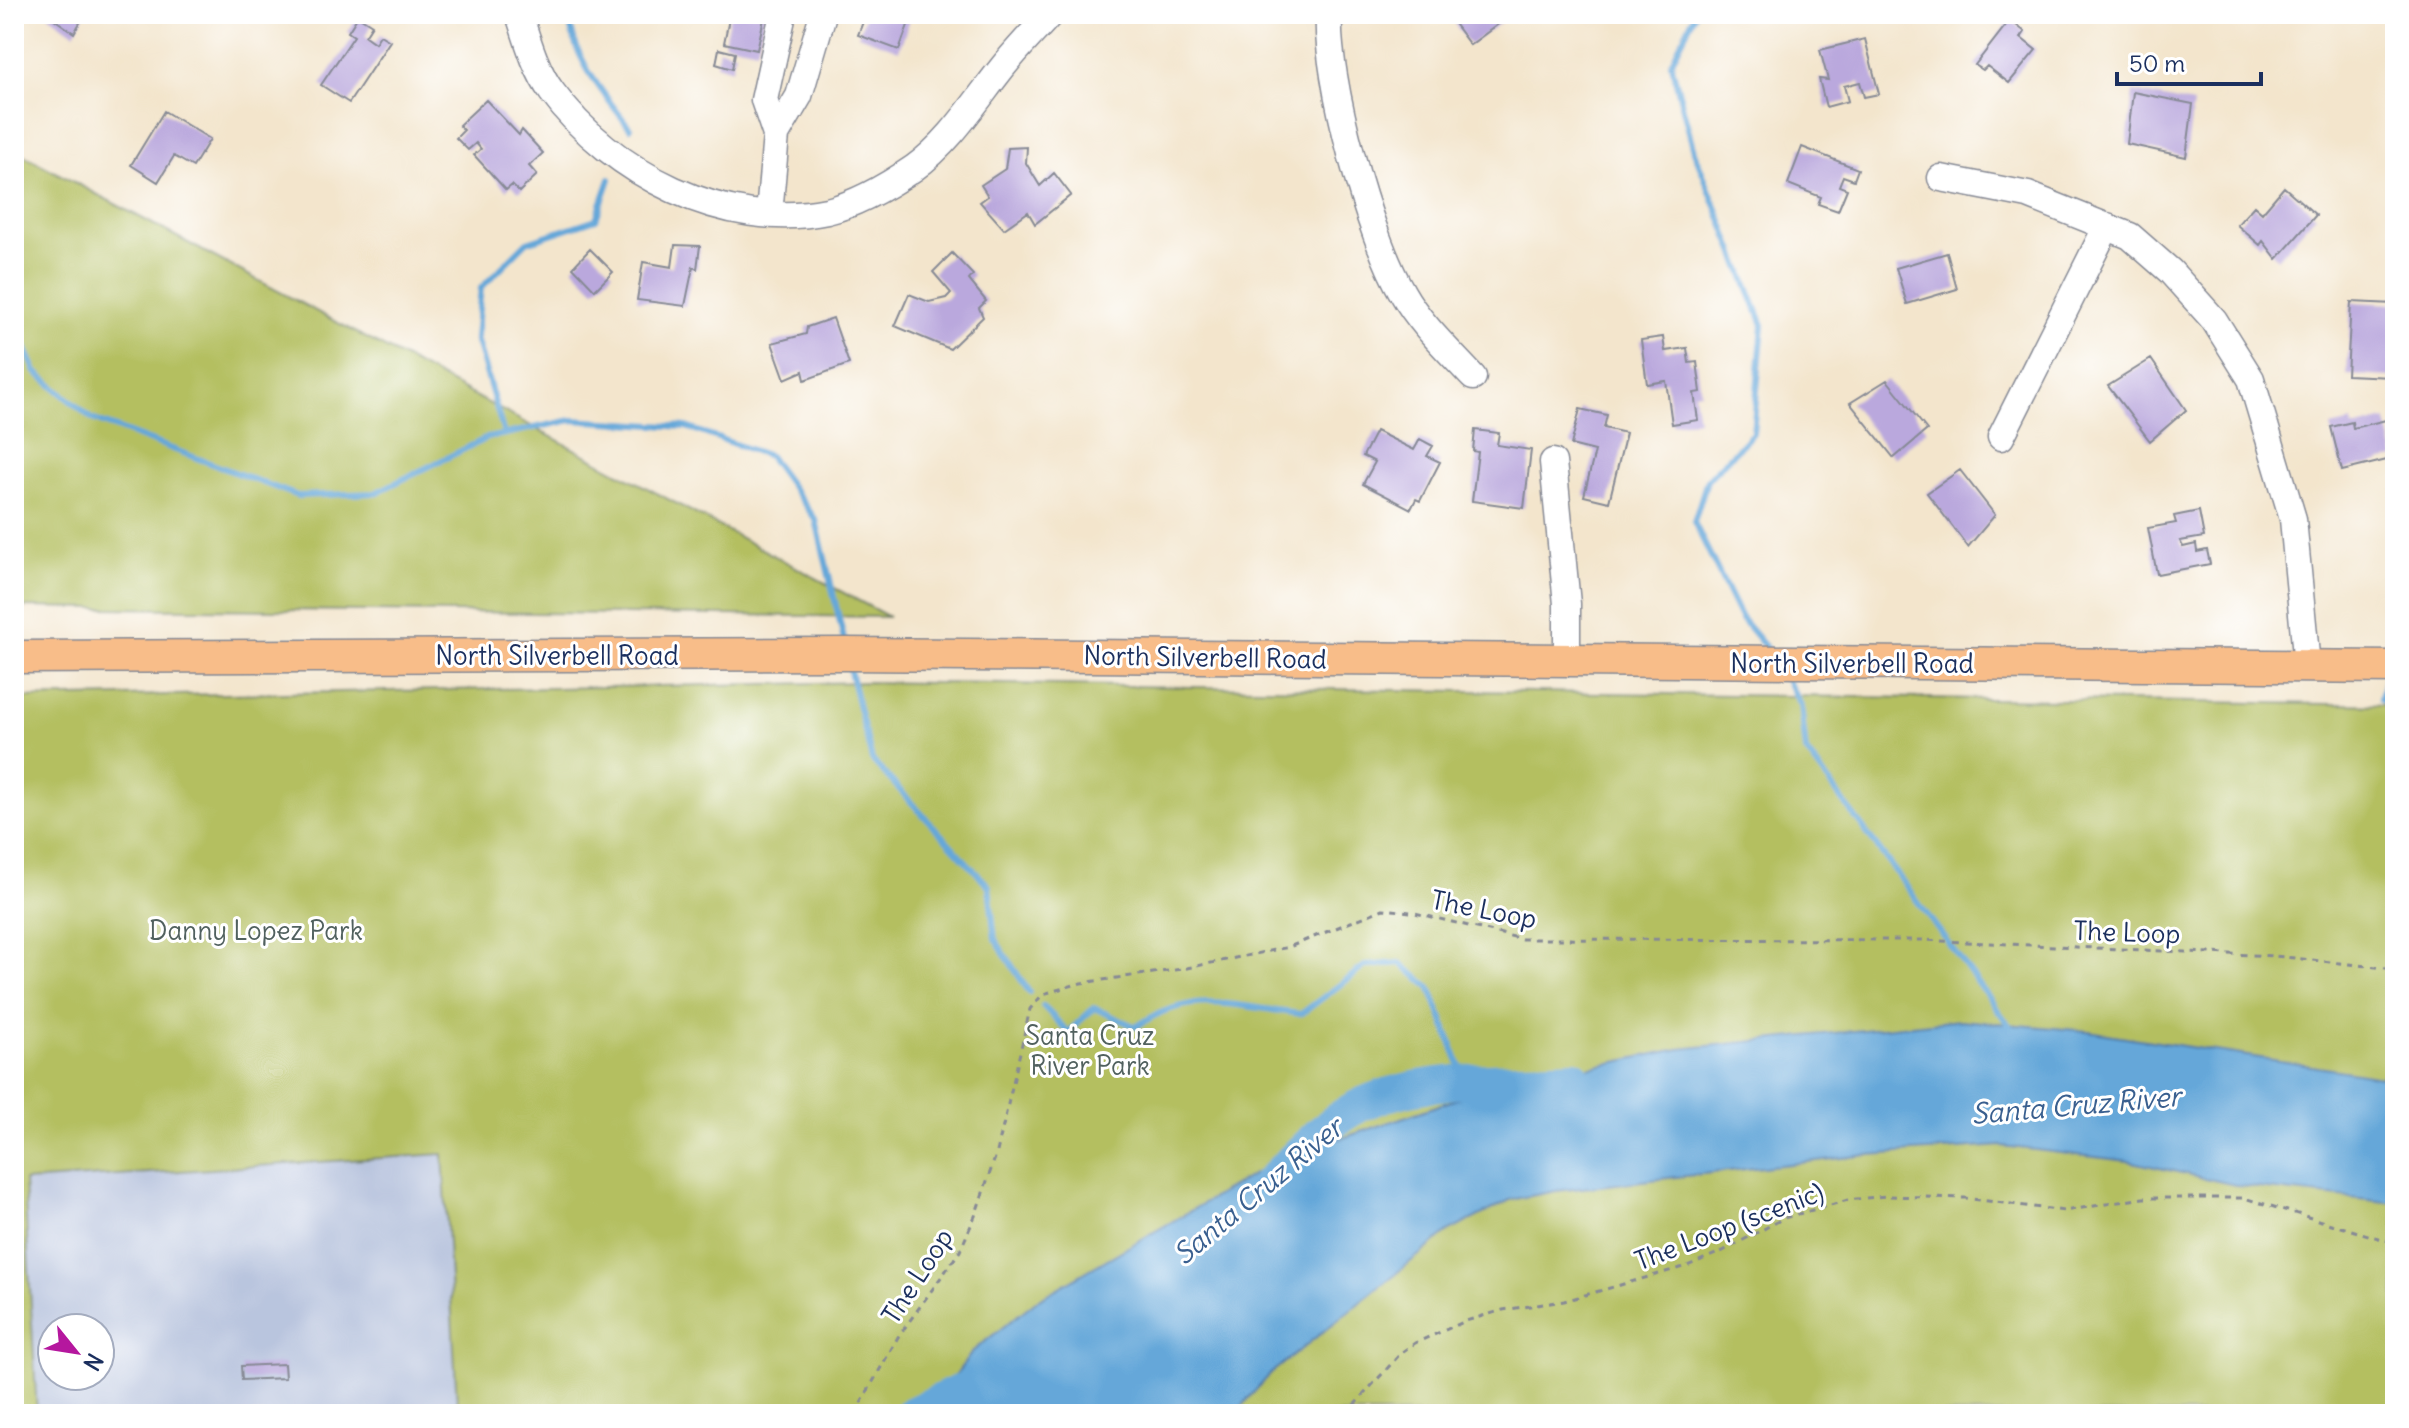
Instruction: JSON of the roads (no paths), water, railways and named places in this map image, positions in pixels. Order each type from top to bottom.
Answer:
[{"type":"main road","name":"North Silverbell Road","points":[[14,657],[847,654],[2395,667]]},
{"type":"street","points":[[519,14],[551,91],[598,143],[686,195],[730,211],[769,214],[828,211],[881,189],[916,167],[944,141],[1005,64],[1050,14]]},
{"type":"street","points":[[769,214],[776,135],[764,100],[783,14]]},
{"type":"street","points":[[776,135],[799,96],[823,14]]},
{"type":"street","points":[[1329,14],[1327,38],[1349,139],[1387,261],[1402,294],[1473,377]]},
{"type":"street","points":[[1941,178],[2028,195],[2130,236],[2170,271],[2214,320],[2251,379],[2293,519],[2307,666]]},
{"type":"street","points":[[2001,437],[2107,226]]},
{"type":"street","points":[[1553,462],[1567,604],[1567,660]]},
{"type":"water","points":[[1960,1020],[2088,1031],[2395,1079],[2395,1203],[2240,1186],[2128,1161],[2002,1146],[1868,1155],[1556,1191],[1510,1200],[1448,1232],[1270,1374],[1235,1414],[927,1414],[973,1351],[1037,1300],[1278,1160],[1489,1088],[1679,1049]]},
{"type":"waterway","points":[[569,14],[571,30],[583,60],[600,89],[630,128]]},
{"type":"waterway","points":[[1695,14],[1671,63],[1694,151],[1763,325],[1753,433],[1707,480],[1694,522],[1741,618],[1768,650]]},
{"type":"waterway","points":[[504,434],[476,338],[481,288],[527,242],[596,219],[610,179]]},
{"type":"waterway","points":[[14,323],[36,372],[92,419],[298,496],[375,493],[487,438],[572,420],[686,427],[769,456],[816,520],[845,644]]},
{"type":"waterway","points":[[2390,657],[2395,633]]},
{"type":"waterway","points":[[848,663],[872,760],[989,886],[995,939],[1029,992]]},
{"type":"waterway","points":[[1783,673],[1801,705],[1806,751],[2012,1029]]},
{"type":"waterway","points":[[2386,676],[2381,699],[2395,707]]},
{"type":"waterway","points":[[1043,1006],[1068,1032],[1094,1008],[1136,1027],[1156,1015],[1196,1004],[1216,1003],[1301,1014],[1365,966],[1400,963],[1430,987],[1467,1084]]},
{"type":"waterway","name":"Santa Cruz River","points":[[1267,1185],[1329,1126],[1372,1100],[1396,1092],[1446,1083],[1574,1077]]},
{"type":"waterway","name":"Santa Cruz River","points":[[911,1414],[975,1384]]},
{"type":"park label","name":"Danny Lopez Park","points":[[256,930]]},
{"type":"park label","name":"Santa Cruz River Park","points":[[1090,1050]]}]
